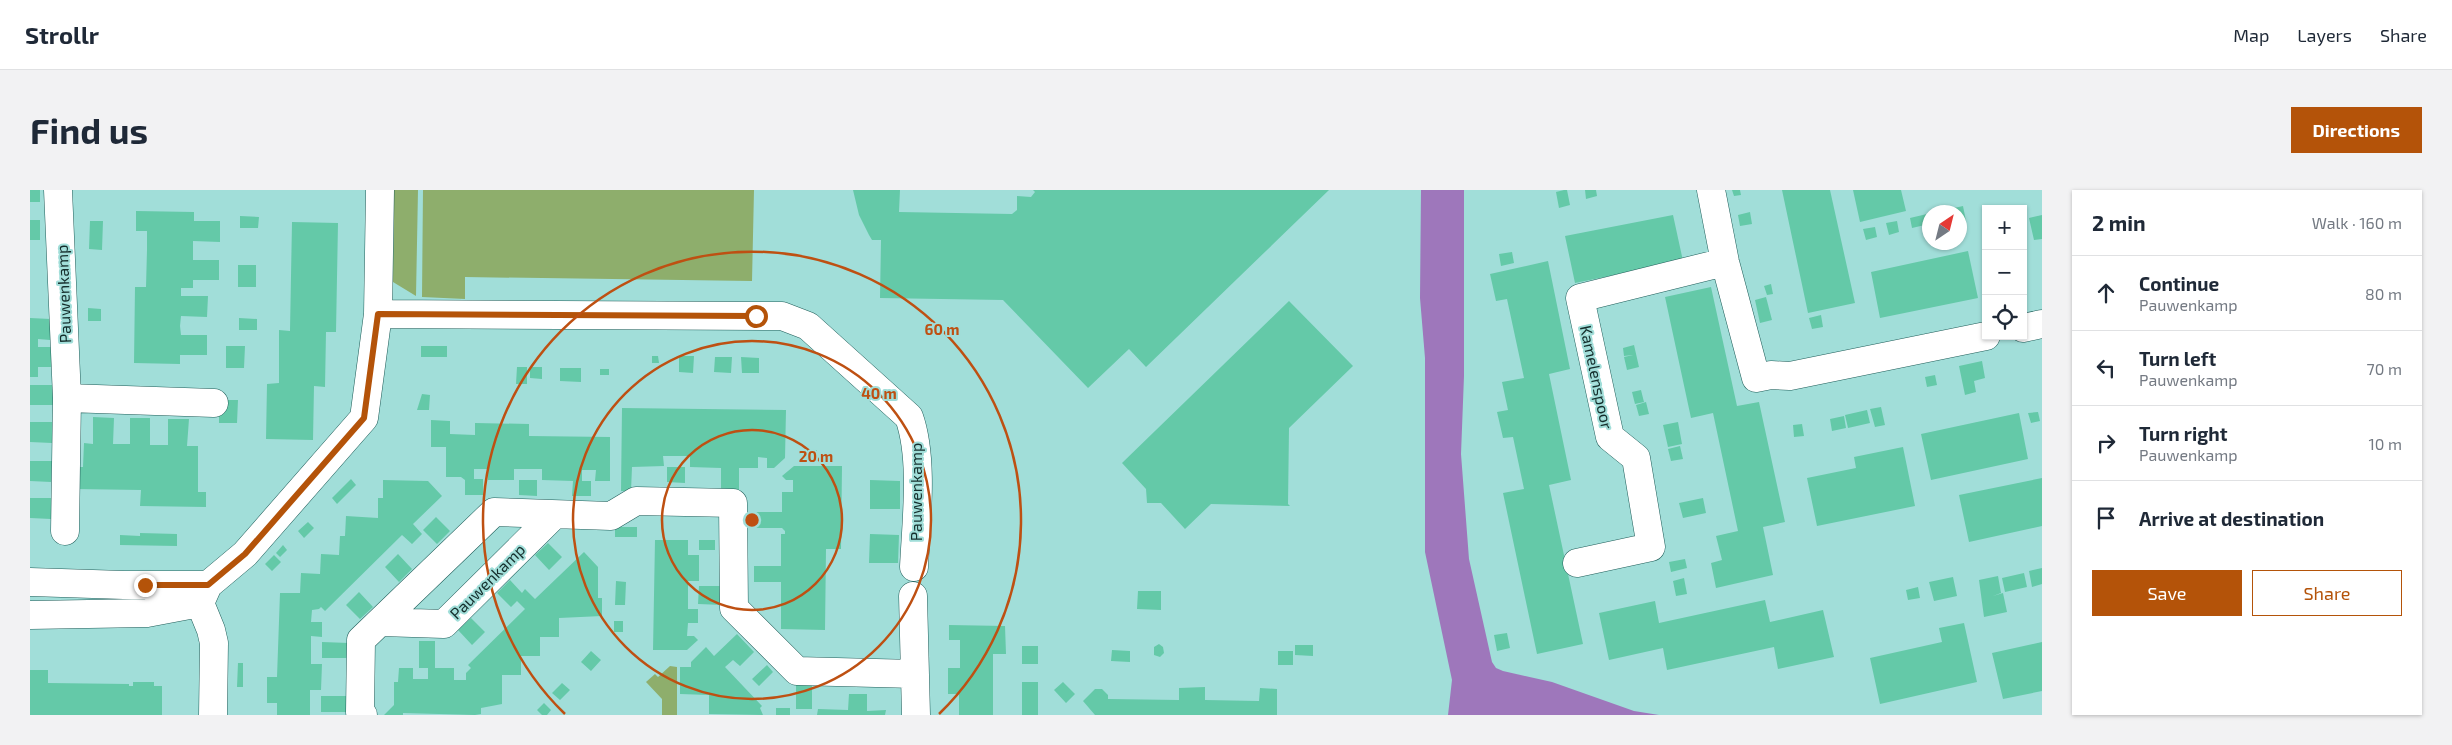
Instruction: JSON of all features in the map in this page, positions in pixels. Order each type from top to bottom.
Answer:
[{"type":"street","name":"Pauwenkamp","points":[[58,190],[67,398],[65,531]]},
{"type":"street","points":[[30,615],[147,613],[204,594],[245,554],[364,418],[378,314],[380,190]]},
{"type":"street","points":[[1711,190],[1726,262],[1756,378],[1771,375],[1799,374],[1982,337]]},
{"type":"street","name":"Kamelenspoor","points":[[1577,563],[1652,547],[1636,458],[1610,437],[1580,298],[1726,262]]},
{"type":"street","name":"Pauwenkamp","points":[[378,314],[782,316],[808,326],[910,418],[916,436],[917,503],[914,567]]},
{"type":"street","points":[[2027,327],[2042,324]]},
{"type":"street","points":[[67,398],[214,403]]},
{"type":"street","points":[[363,715],[360,712],[361,640],[494,512],[611,516],[636,501],[733,503],[734,608],[797,671],[915,674]]},
{"type":"street","name":"Pauwenkamp","points":[[381,622],[444,624],[554,515]]},
{"type":"street","points":[[30,582],[124,585],[204,594]]},
{"type":"street","points":[[204,594],[214,643],[213,715]]},
{"type":"street","points":[[913,596],[916,715]]},
{"type":"green space","points":[[394,190],[418,190],[416,296],[393,282]]},
{"type":"green space","points":[[423,190],[754,190],[752,281],[465,277],[465,299],[422,297]]},
{"type":"green space","points":[[670,666],[677,667],[677,715],[662,715],[662,699],[646,682],[655,674],[658,677]]},
{"type":"shaded area","points":[[1421,190],[1464,190],[1464,376],[1461,454],[1469,559],[1492,662],[1496,668],[1503,671],[1552,682],[1634,711],[1659,715],[1448,715],[1452,680],[1425,552],[1425,358],[1420,298]]},
{"type":"building","points":[[30,190],[40,190],[40,202],[30,202]]},
{"type":"building","points":[[853,190],[900,190],[899,212],[1012,214],[1017,210],[1017,196],[1031,197],[1035,192],[1033,190],[1329,190],[1146,367],[1129,349],[1088,388],[1003,300],[880,298],[881,240],[872,240],[869,235],[859,215]]},
{"type":"building","points":[[1567,190],[1570,205],[1559,208],[1556,192]]},
{"type":"building","points":[[1585,190],[1596,190],[1597,196],[1586,199]]},
{"type":"building","points":[[1732,190],[1740,190],[1741,195],[1734,196]]},
{"type":"building","points":[[1782,190],[1830,190],[1855,303],[1808,313]]},
{"type":"building","points":[[1853,190],[1901,190],[1906,211],[1860,222]]},
{"type":"building","points":[[136,211],[194,212],[194,221],[220,221],[220,242],[193,241],[193,260],[219,260],[219,280],[193,280],[193,288],[181,288],[181,296],[208,296],[207,317],[181,316],[180,326],[181,335],[207,335],[207,355],[180,355],[180,364],[134,363],[135,287],[146,287],[147,250],[147,231],[136,231]]},
{"type":"building","points":[[1750,212],[1752,224],[1740,226],[1738,215]]},
{"type":"building","points":[[1673,215],[1683,261],[1575,283],[1565,236]]},
{"type":"building","points":[[1922,215],[1922,226],[1912,228],[1910,218]]},
{"type":"building","points":[[2042,215],[2042,239],[2034,240],[2029,218]]},
{"type":"building","points":[[240,216],[259,217],[258,228],[240,228]]},
{"type":"building","points":[[30,220],[40,220],[40,240],[30,240]]},
{"type":"building","points":[[90,221],[103,221],[102,250],[89,249]]},
{"type":"building","points":[[1897,221],[1899,232],[1889,235],[1886,223]]},
{"type":"building","points":[[292,222],[338,223],[336,332],[326,332],[325,387],[314,386],[313,440],[266,439],[267,384],[279,383],[279,330],[290,331]]},
{"type":"building","points":[[1875,227],[1877,237],[1866,240],[1863,229]]},
{"type":"building","points":[[1968,251],[1978,298],[1880,318],[1871,272]]},
{"type":"building","points":[[1512,252],[1514,263],[1501,266],[1499,254]]},
{"type":"building","points":[[1548,261],[1570,369],[1549,374],[1571,480],[1549,485],[1583,644],[1537,654],[1503,493],[1524,489],[1513,437],[1503,438],[1497,412],[1508,410],[1502,382],[1524,378],[1507,299],[1496,301],[1490,274]]},
{"type":"building","points":[[238,265],[256,265],[256,287],[238,287]]},
{"type":"building","points":[[1771,284],[1773,294],[1767,295],[1764,286]]},
{"type":"building","points":[[1711,287],[1737,406],[1759,402],[1785,522],[1763,527],[1773,575],[1716,588],[1711,563],[1722,560],[1716,536],[1738,531],[1713,413],[1691,418],[1665,297]]},
{"type":"building","points":[[1766,297],[1772,320],[1760,323],[1755,300]]},
{"type":"building","points":[[1289,301],[1353,366],[1289,428],[1288,504],[1290,506],[1211,504],[1185,529],[1161,503],[1147,503],[1146,489],[1122,463]]},
{"type":"building","points":[[88,308],[101,309],[101,321],[88,321]]},
{"type":"building","points":[[1821,315],[1823,327],[1812,329],[1809,318]]},
{"type":"building","points":[[30,318],[50,319],[50,340],[38,339],[38,347],[54,347],[65,367],[38,367],[38,377],[30,377]]},
{"type":"building","points":[[239,318],[257,319],[257,330],[239,330]]},
{"type":"building","points":[[1634,345],[1639,367],[1627,370],[1624,357],[1633,355],[1624,356],[1623,348]]},
{"type":"building","points":[[226,346],[245,346],[244,368],[226,368]]},
{"type":"building","points":[[421,346],[447,346],[447,357],[421,357]]},
{"type":"building","points":[[652,356],[658,356],[659,363],[652,363]]},
{"type":"building","points":[[679,356],[694,356],[693,373],[679,372]]},
{"type":"building","points":[[715,357],[732,357],[731,373],[714,372]]},
{"type":"building","points":[[741,357],[759,358],[759,373],[742,373]]},
{"type":"building","points":[[1982,361],[1985,378],[1974,381],[1976,392],[1965,395],[1959,366]]},
{"type":"building","points":[[517,367],[527,367],[527,384],[516,384]]},
{"type":"building","points":[[530,367],[542,367],[542,379],[530,378]]},
{"type":"building","points":[[560,368],[581,368],[581,382],[560,381]]},
{"type":"building","points":[[600,369],[609,369],[609,375],[600,375]]},
{"type":"building","points":[[1935,375],[1937,385],[1927,387],[1925,377]]},
{"type":"building","points":[[30,385],[53,385],[53,405],[30,405]]},
{"type":"building","points":[[1641,390],[1644,402],[1635,404],[1632,392]]},
{"type":"building","points":[[422,394],[430,395],[429,410],[417,410]]},
{"type":"building","points":[[219,400],[238,400],[237,423],[219,423]]},
{"type":"building","points":[[1646,402],[1649,414],[1639,416],[1636,405]]},
{"type":"building","points":[[1881,407],[1885,425],[1875,427],[1870,409]]},
{"type":"building","points":[[622,408],[786,410],[785,458],[774,468],[767,468],[767,458],[758,457],[758,468],[739,468],[739,492],[721,492],[721,468],[690,467],[690,456],[663,456],[664,466],[632,467],[631,491],[621,491]]},
{"type":"building","points":[[1867,410],[1870,423],[1848,428],[1845,415]]},
{"type":"building","points":[[2038,412],[2040,421],[2031,423],[2028,413]]},
{"type":"building","points":[[2019,413],[2028,459],[1931,480],[1921,434]]},
{"type":"building","points":[[1844,416],[1846,428],[1832,431],[1830,419]]},
{"type":"building","points":[[93,417],[114,418],[113,444],[130,444],[130,418],[150,418],[150,445],[168,445],[168,419],[189,419],[187,446],[198,446],[198,492],[206,492],[206,507],[140,506],[141,490],[74,489],[74,467],[83,467],[84,443],[93,444]]},
{"type":"building","points":[[431,420],[450,421],[450,434],[475,435],[475,423],[529,424],[529,436],[610,437],[610,481],[595,481],[596,470],[582,470],[582,481],[591,481],[591,496],[572,496],[573,481],[542,480],[542,469],[514,469],[514,480],[488,480],[488,469],[474,469],[474,479],[483,479],[483,495],[465,495],[465,480],[461,477],[446,477],[446,447],[431,447]]},
{"type":"building","points":[[30,422],[52,422],[52,443],[30,442]]},
{"type":"building","points":[[1678,422],[1682,444],[1668,447],[1663,425]]},
{"type":"building","points":[[1802,424],[1804,436],[1794,437],[1793,425]]},
{"type":"building","points":[[1680,446],[1683,459],[1671,461],[1668,449]]},
{"type":"building","points":[[1903,447],[1915,506],[1817,526],[1807,478],[1856,468],[1854,457]]},
{"type":"building","points":[[806,450],[817,450],[817,462],[806,462]]},
{"type":"building","points":[[30,461],[52,461],[51,482],[30,481]]},
{"type":"building","points":[[794,466],[842,466],[841,549],[826,549],[825,630],[781,629],[781,582],[754,582],[754,566],[781,566],[781,534],[785,534],[782,528],[754,528],[755,512],[782,512],[782,492],[793,492],[793,480],[786,480],[782,476]]},
{"type":"building","points":[[667,467],[685,467],[685,483],[667,482]]},
{"type":"building","points":[[2042,478],[2042,526],[1969,542],[1959,495]]},
{"type":"building","points":[[351,479],[356,485],[337,504],[332,498]]},
{"type":"building","points":[[383,480],[428,481],[442,496],[413,524],[422,534],[412,544],[402,535],[325,611],[321,607],[312,610],[311,622],[322,622],[322,637],[311,636],[311,664],[322,664],[321,690],[310,690],[310,715],[277,715],[277,703],[267,703],[267,677],[277,677],[280,593],[300,593],[301,573],[320,574],[321,554],[339,555],[340,536],[345,536],[346,516],[378,518],[378,498],[383,498]]},
{"type":"building","points":[[519,480],[537,480],[537,496],[519,495]]},
{"type":"building","points":[[870,480],[900,481],[900,509],[870,509]]},
{"type":"building","points":[[30,498],[51,498],[51,519],[30,518]]},
{"type":"building","points":[[1703,498],[1706,513],[1683,518],[1679,503]]},
{"type":"building","points":[[436,517],[450,531],[437,544],[423,530]]},
{"type":"building","points":[[308,522],[314,528],[304,538],[298,531]]},
{"type":"building","points":[[615,527],[637,527],[637,537],[615,537]]},
{"type":"building","points":[[140,533],[177,534],[177,546],[120,545],[120,535],[140,536]]},
{"type":"building","points":[[870,534],[899,535],[898,563],[869,563]]},
{"type":"building","points":[[655,540],[688,540],[688,555],[699,555],[699,581],[688,581],[688,609],[698,609],[698,623],[688,623],[687,636],[694,636],[698,640],[687,650],[653,650]]},
{"type":"building","points":[[699,540],[715,540],[715,550],[699,550]]},
{"type":"building","points":[[548,543],[562,557],[549,570],[535,555]]},
{"type":"building","points":[[283,545],[287,550],[280,557],[276,553]]},
{"type":"building","points":[[584,552],[598,567],[598,598],[602,598],[602,616],[559,618],[559,637],[540,637],[540,656],[521,656],[521,675],[502,675],[502,704],[481,708],[481,714],[475,715],[403,713],[403,715],[384,715],[394,705],[394,682],[398,682],[399,668],[413,668],[413,679],[428,679],[428,668],[419,668],[419,641],[435,641],[435,668],[454,668],[454,680],[466,680],[466,673],[471,668],[468,665],[525,609],[517,601],[511,607],[497,593],[510,580],[522,593],[525,589],[535,599]]},
{"type":"building","points":[[398,554],[412,569],[399,582],[385,567]]},
{"type":"building","points":[[274,555],[281,562],[272,571],[265,564]]},
{"type":"building","points":[[1685,559],[1687,568],[1671,572],[1669,562]]},
{"type":"building","points":[[2042,568],[2042,584],[2032,587],[2029,571]]},
{"type":"building","points":[[2024,573],[2027,587],[2005,592],[2002,578]]},
{"type":"building","points":[[1998,576],[2001,593],[1993,596],[2003,593],[2007,612],[1984,617],[1979,580]]},
{"type":"building","points":[[1953,577],[1957,596],[1934,601],[1929,582]]},
{"type":"building","points":[[1684,578],[1687,594],[1676,596],[1673,581]]},
{"type":"building","points":[[616,581],[626,582],[625,605],[615,605]]},
{"type":"building","points":[[699,586],[723,586],[723,605],[698,604]]},
{"type":"building","points":[[1918,587],[1920,598],[1908,600],[1906,590]]},
{"type":"building","points":[[1138,591],[1161,591],[1161,610],[1137,609]]},
{"type":"building","points":[[359,592],[373,607],[360,619],[346,605]]},
{"type":"building","points":[[1765,600],[1770,622],[1823,610],[1834,657],[1778,669],[1774,647],[1667,670],[1663,648],[1609,660],[1599,613],[1655,601],[1659,623]]},
{"type":"building","points":[[471,618],[485,632],[472,645],[458,630]]},
{"type":"building","points":[[614,621],[623,621],[623,632],[614,632]]},
{"type":"building","points":[[1964,623],[1977,682],[1880,704],[1870,658],[1942,642],[1939,628]]},
{"type":"building","points":[[949,625],[1005,626],[1006,654],[993,654],[993,715],[959,715],[959,694],[948,694],[948,668],[960,668],[960,640],[949,640]]},
{"type":"building","points":[[1507,633],[1510,648],[1497,651],[1494,635]]},
{"type":"building","points":[[737,634],[754,652],[740,666],[733,660],[725,667],[762,706],[760,708],[763,715],[709,714],[709,695],[680,694],[680,667],[691,667],[691,662],[706,647],[714,656]]},
{"type":"building","points":[[322,642],[349,643],[349,658],[322,658]]},
{"type":"building","points":[[2042,642],[2042,691],[2003,699],[1992,653]]},
{"type":"building","points":[[1159,644],[1163,647],[1164,653],[1160,657],[1154,655],[1154,647]]},
{"type":"building","points":[[1295,645],[1313,645],[1313,656],[1295,655]]},
{"type":"building","points":[[1022,646],[1038,646],[1038,664],[1022,664]]},
{"type":"building","points":[[1112,650],[1130,651],[1130,662],[1111,661]]},
{"type":"building","points":[[591,651],[601,660],[591,671],[581,662]]},
{"type":"building","points":[[1278,651],[1293,651],[1293,665],[1278,665]]},
{"type":"building","points":[[238,663],[243,663],[243,687],[237,687]]},
{"type":"building","points":[[767,665],[773,672],[759,686],[752,679]]},
{"type":"building","points":[[30,670],[48,670],[48,683],[129,684],[129,686],[133,686],[133,682],[154,682],[154,686],[162,686],[162,715],[30,715]]},
{"type":"building","points":[[796,682],[812,682],[812,709],[796,709]]},
{"type":"building","points":[[1022,682],[1038,682],[1038,715],[1022,715]]},
{"type":"building","points":[[1063,682],[1075,694],[1066,703],[1054,690]]},
{"type":"building","points":[[562,683],[570,690],[560,700],[552,693]]},
{"type":"building","points":[[1205,687],[1205,700],[1259,701],[1260,688],[1277,689],[1277,715],[1095,715],[1083,701],[1095,689],[1102,689],[1108,695],[1108,699],[1179,700],[1179,688]]},
{"type":"building","points":[[849,694],[867,694],[867,711],[886,710],[885,715],[817,715],[818,709],[848,710]]},
{"type":"building","points":[[321,696],[348,696],[348,712],[321,712]]},
{"type":"building","points":[[544,703],[551,710],[547,715],[542,715],[537,710]]},
{"type":"building","points":[[776,708],[790,708],[790,715],[776,715]]},
{"type":"route","points":[[145,585],[208,585],[245,554],[364,418],[378,314],[618,317],[756,316]]}]
